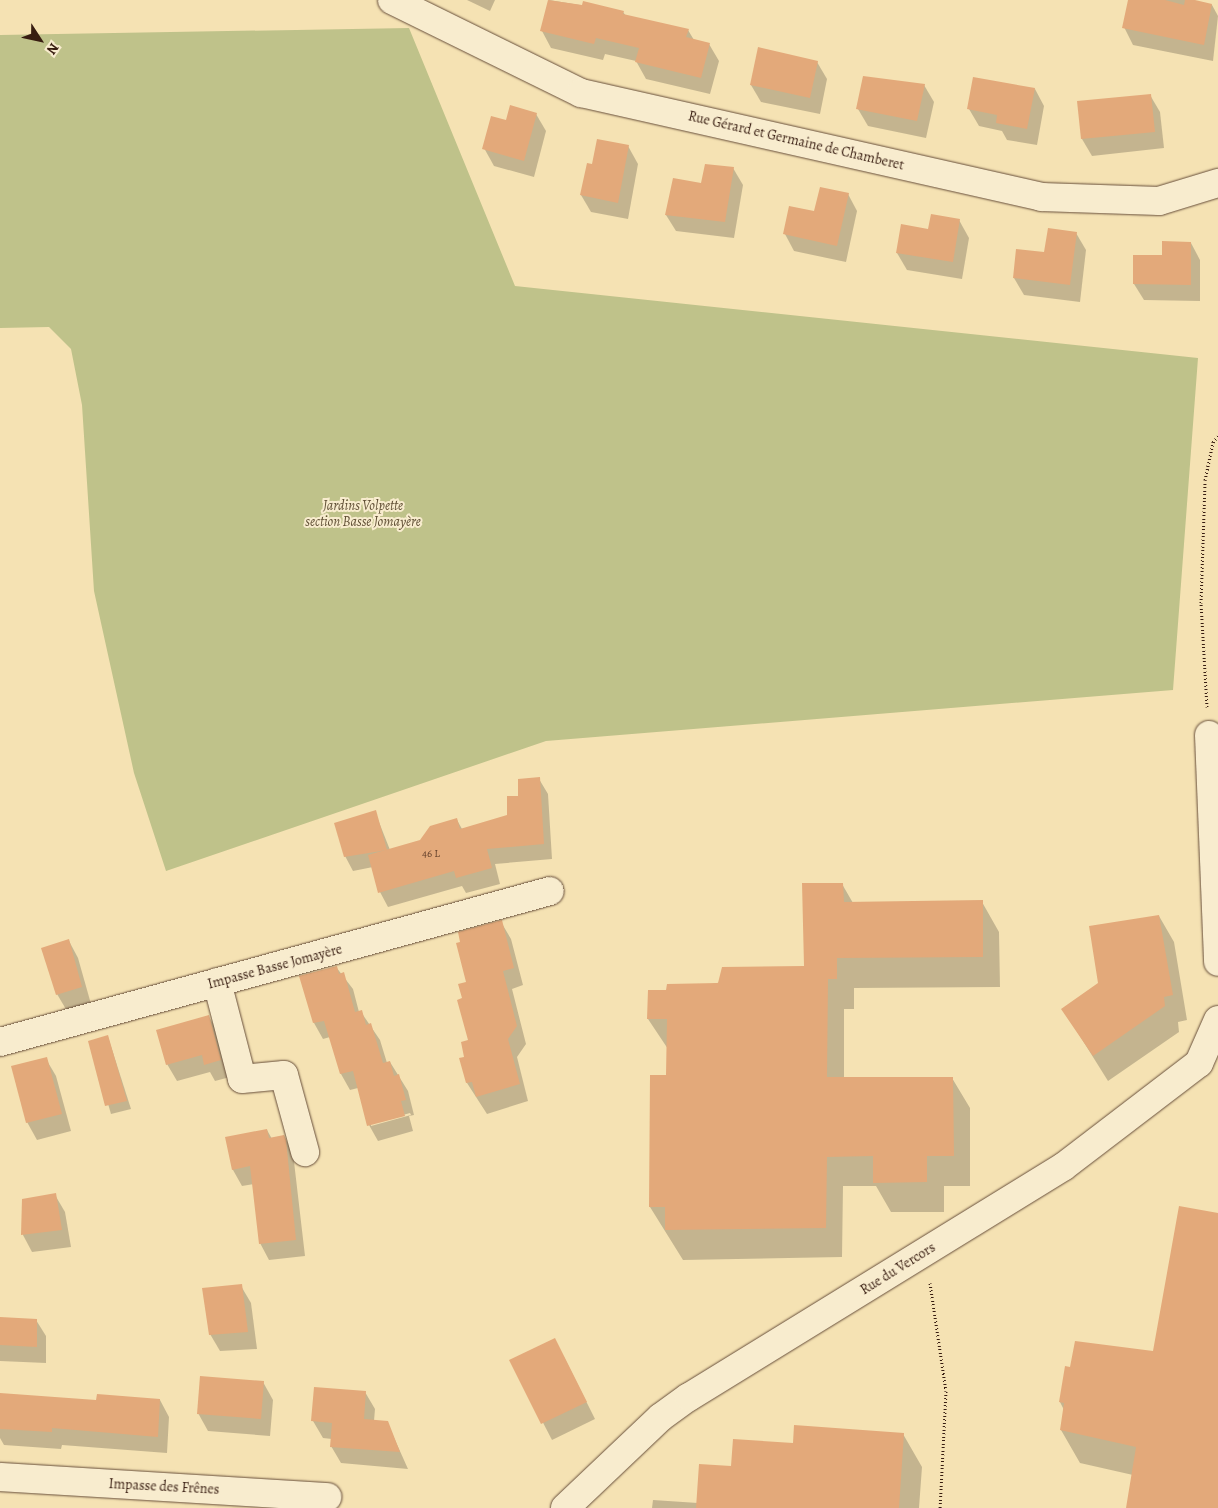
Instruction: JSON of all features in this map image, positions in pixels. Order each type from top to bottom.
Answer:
[{"type":"street","name":"Rue Gérard et Germaine de Chamberet","points":[[392,0],[581,92],[1041,197],[1159,201],[1218,183]]},
{"type":"street","points":[[1209,735],[1218,962]]},
{"type":"street","name":"Impasse Basse Jomayère","points":[[0,1042],[550,892]]},
{"type":"street","points":[[217,982],[242,1080],[284,1075],[305,1152]]},
{"type":"street","name":"Rue du Vercors","points":[[565,1508],[661,1417],[1063,1167],[1199,1063],[1218,1020]]},
{"type":"street","name":"Impasse des Frênes","points":[[0,1477],[327,1497]]},
{"type":"path","points":[[1209,735],[1201,603],[1205,489],[1214,442],[1218,436]]},
{"type":"path","points":[[925,1253],[946,1391],[940,1508]]},
{"type":"green space","name":"Jardins Volpette section Basse Jomayère","points":[[409,28],[515,286],[1198,358],[1173,690],[546,741],[166,871],[134,773],[94,591],[82,405],[71,349],[49,327],[0,328],[0,35]]},
{"type":"building","points":[[548,0],[582,5],[583,1],[624,11],[623,14],[689,29],[686,37],[710,43],[701,78],[635,62],[639,48],[596,38],[594,44],[540,31]]},
{"type":"building","points":[[1128,0],[1165,0],[1184,5],[1185,0],[1195,0],[1212,4],[1204,45],[1122,28]]},
{"type":"building","points":[[758,47],[818,61],[810,98],[750,85]]},
{"type":"building","points":[[863,76],[925,84],[917,121],[856,109]]},
{"type":"building","points":[[973,77],[1035,88],[1027,129],[996,123],[997,115],[967,109]]},
{"type":"building","points":[[1151,94],[1155,132],[1081,139],[1077,101]]},
{"type":"building","points":[[510,105],[537,113],[524,161],[482,149],[491,116],[506,120]]},
{"type":"building","points":[[597,139],[629,145],[618,203],[580,195],[587,163],[592,164]]},
{"type":"building","points":[[705,164],[734,167],[725,222],[665,215],[673,178],[701,183]]},
{"type":"building","points":[[820,187],[849,193],[837,246],[783,234],[789,206],[814,211]]},
{"type":"building","points":[[931,214],[960,219],[953,262],[896,253],[901,224],[928,229]]},
{"type":"building","points":[[1048,228],[1077,232],[1070,285],[1013,278],[1016,249],[1044,252]]},
{"type":"building","points":[[1162,241],[1191,242],[1191,285],[1133,284],[1133,255],[1162,255]]},
{"type":"building","points":[[540,777],[544,844],[487,849],[492,868],[456,878],[454,871],[378,893],[368,855],[420,840],[430,826],[457,818],[460,829],[507,815],[507,796],[518,796],[518,779]]},
{"type":"building","points":[[376,810],[387,850],[344,857],[334,823]]},
{"type":"building","points":[[802,883],[843,883],[844,902],[983,900],[983,957],[837,958],[837,979],[828,979],[827,1077],[953,1077],[954,1156],[927,1156],[927,1182],[873,1183],[873,1156],[827,1157],[826,1228],[665,1230],[665,1207],[649,1207],[650,1075],[666,1075],[667,1019],[647,1019],[648,990],[666,990],[667,984],[718,983],[722,967],[804,966]]},
{"type":"building","points":[[1159,915],[1173,995],[1164,997],[1165,1006],[1093,1056],[1061,1009],[1098,983],[1089,926]]},
{"type":"building","points":[[502,920],[514,968],[503,971],[517,1026],[508,1039],[520,1084],[476,1097],[472,1082],[466,1083],[459,1058],[464,1057],[461,1042],[468,1040],[457,1000],[462,998],[458,984],[466,982],[456,943],[460,942],[458,932]]},
{"type":"building","points":[[69,939],[82,987],[56,995],[41,948]]},
{"type":"building","points":[[337,966],[339,974],[344,972],[355,1012],[362,1010],[366,1025],[371,1023],[383,1063],[390,1061],[394,1076],[399,1074],[406,1100],[401,1101],[405,1116],[367,1126],[353,1071],[340,1074],[324,1021],[313,1023],[299,976]]},
{"type":"building","points":[[209,1015],[221,1060],[204,1065],[202,1055],[166,1065],[156,1030]]},
{"type":"building","points":[[108,1035],[127,1101],[105,1106],[88,1041]]},
{"type":"building","points":[[47,1057],[62,1114],[26,1123],[11,1066]]},
{"type":"building","points":[[267,1129],[269,1138],[284,1135],[286,1140],[296,1240],[259,1244],[250,1166],[232,1170],[225,1137]]},
{"type":"building","points":[[56,1193],[62,1230],[21,1235],[22,1199]]},
{"type":"building","points":[[1179,1206],[1218,1213],[1218,1508],[1126,1508],[1136,1447],[1060,1430],[1064,1403],[1059,1402],[1065,1366],[1070,1367],[1075,1341],[1153,1351]]},
{"type":"building","points":[[242,1284],[248,1332],[209,1335],[202,1288]]},
{"type":"building","points":[[0,1317],[37,1319],[37,1347],[0,1345]]},
{"type":"building","points":[[555,1338],[587,1402],[541,1424],[509,1360]]},
{"type":"building","points":[[200,1376],[264,1381],[261,1419],[197,1414]]},
{"type":"building","points":[[314,1387],[366,1391],[364,1419],[388,1421],[400,1452],[330,1447],[332,1423],[311,1421]]},
{"type":"building","points":[[0,1393],[96,1400],[97,1394],[160,1399],[158,1437],[52,1428],[52,1432],[0,1429]]},
{"type":"building","points":[[794,1425],[904,1433],[899,1508],[696,1508],[699,1464],[731,1466],[733,1439],[793,1443]]}]
